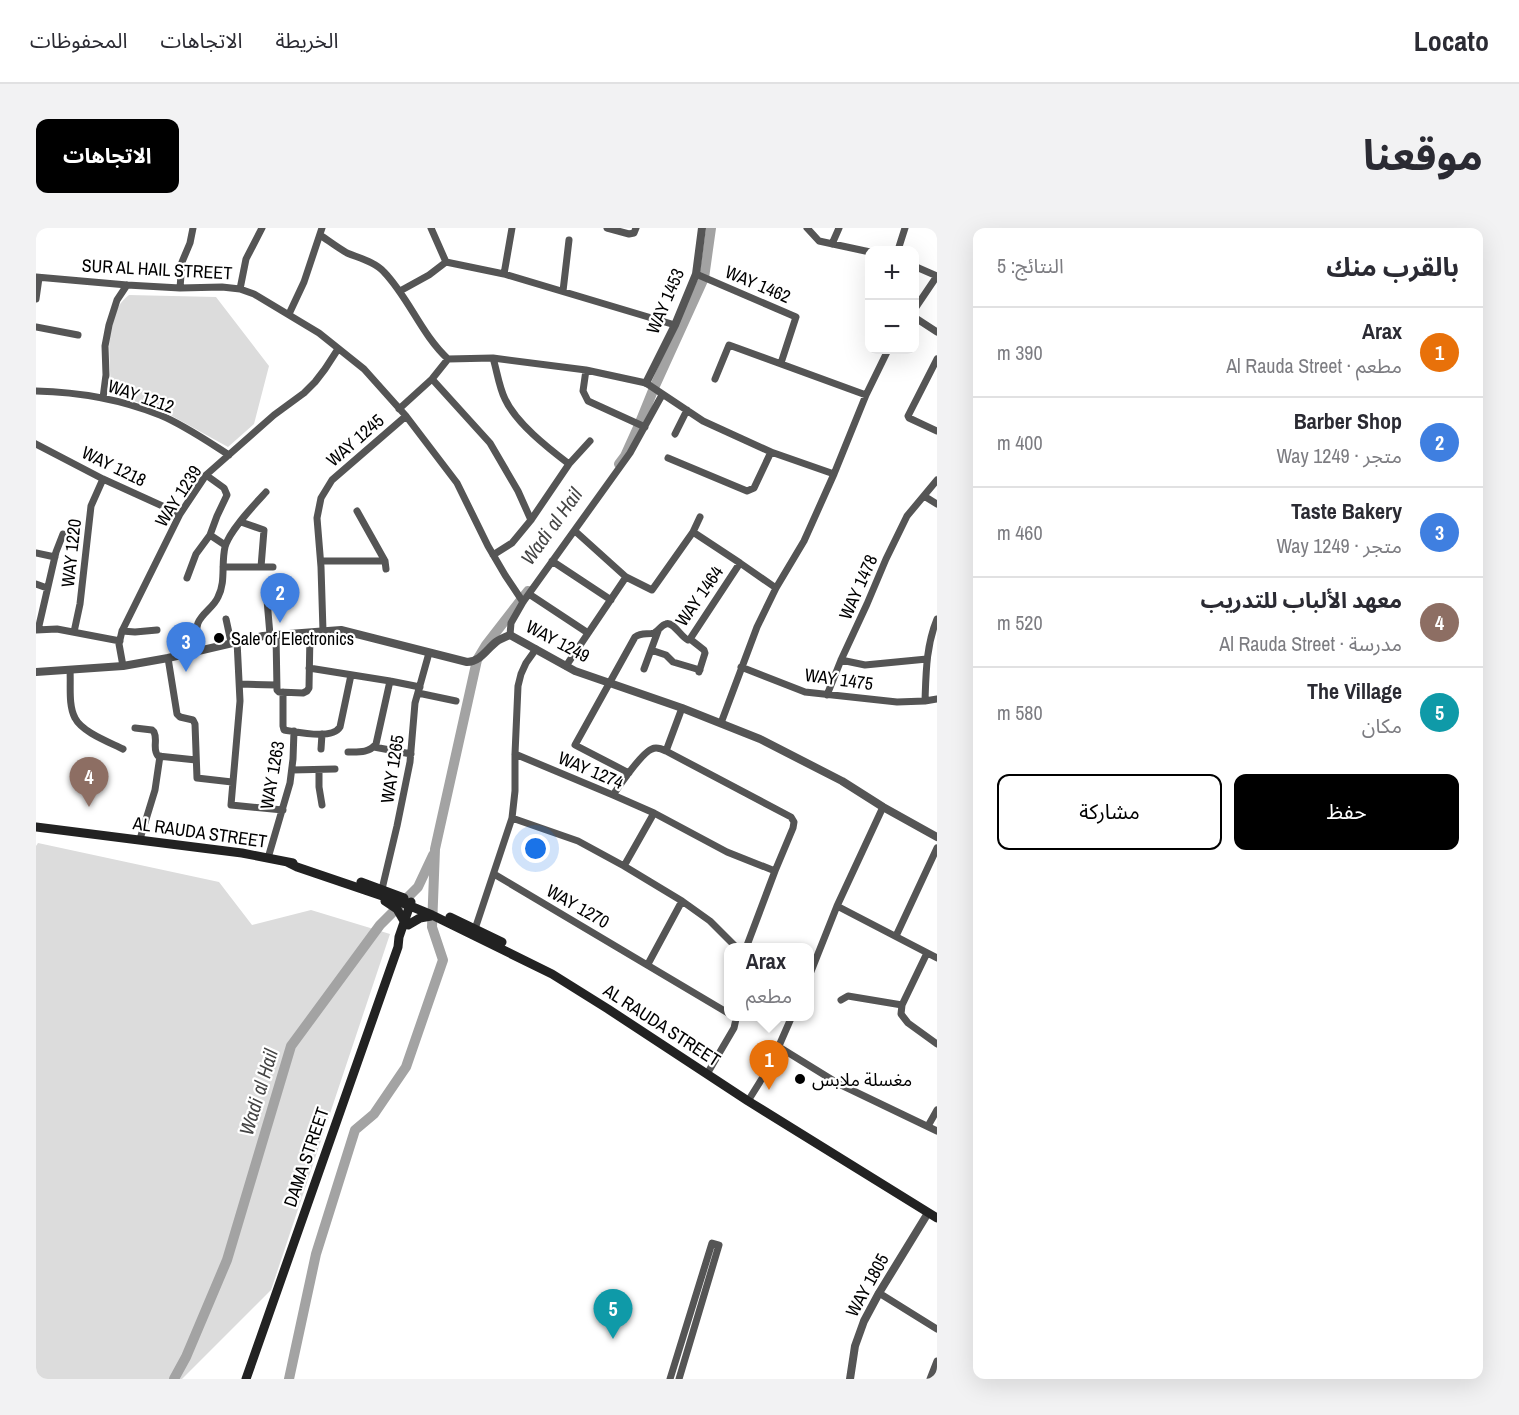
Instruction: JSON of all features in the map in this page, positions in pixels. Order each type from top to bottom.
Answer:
[{"type":"main road","name":"AL RAUDA STREET","points":[[36,828],[140,839],[298,863],[382,889],[432,915],[475,932]]},
{"type":"main road","name":"AL RAUDA STREET","points":[[287,862],[412,904],[526,955],[748,1101],[933,1216]]},
{"type":"main road","points":[[342,882],[390,903],[406,923],[432,915]]},
{"type":"main road","name":"DAMA STREET","points":[[246,1379],[402,940],[412,904]]},
{"type":"street","points":[[180,288],[182,262],[193,228]]},
{"type":"street","points":[[240,289],[246,259],[262,228]]},
{"type":"street","points":[[431,228],[446,262]]},
{"type":"street","points":[[504,274],[512,228]]},
{"type":"street","points":[[607,228],[629,234],[634,233],[636,228]]},
{"type":"street","name":"WAY 1453","points":[[646,382],[675,325],[696,274],[702,228]]},
{"type":"street","points":[[807,228],[819,241],[865,251]]},
{"type":"street","points":[[832,244],[838,228]]},
{"type":"street","points":[[899,246],[904,228]]},
{"type":"street","points":[[289,314],[304,282],[321,231],[345,252],[383,270],[447,359]]},
{"type":"street","points":[[563,291],[568,240]]},
{"type":"street","points":[[400,291],[429,275],[446,262],[504,274],[675,325]]},
{"type":"street","points":[[919,268],[937,276],[919,304]]},
{"type":"street","name":"WAY 1462","points":[[696,274],[796,317],[781,363]]},
{"type":"street","points":[[36,299],[38,277]]},
{"type":"street","name":"SUR AL HAIL STREET","points":[[38,277],[127,285],[240,289],[254,294],[319,333],[364,369],[406,416],[457,483],[493,555],[523,602]]},
{"type":"street","points":[[103,398],[106,375],[105,346],[109,325],[117,300],[127,285]]},
{"type":"street","points":[[919,320],[937,332]]},
{"type":"street","points":[[36,327],[78,335]]},
{"type":"street","points":[[715,379],[729,345],[866,395]]},
{"type":"street","name":"WAY 1239","points":[[123,666],[120,651],[122,631],[180,514],[206,475],[315,382],[338,349]]},
{"type":"street","points":[[720,723],[757,627],[776,588],[804,541],[866,395],[886,354]]},
{"type":"street","points":[[447,359],[493,358],[586,370],[646,382],[703,421],[771,452],[834,474]]},
{"type":"street","points":[[493,358],[504,398],[513,414],[568,464]]},
{"type":"street","points":[[399,409],[432,379],[447,359]]},
{"type":"street","points":[[937,359],[909,418],[937,431]]},
{"type":"street","points":[[586,370],[583,391],[588,401],[645,427]]},
{"type":"street","points":[[432,379],[490,443],[518,491],[531,520]]},
{"type":"street","name":"WAY 1212","points":[[36,391],[109,398],[161,416],[229,455]]},
{"type":"street","points":[[510,635],[511,623],[523,602],[630,453],[662,395]]},
{"type":"street","points":[[675,434],[687,410]]},
{"type":"street","name":"WAY 1245","points":[[323,631],[321,561],[316,518],[318,508],[332,480],[406,416]]},
{"type":"street","points":[[493,555],[512,543],[531,520],[568,464],[590,441]]},
{"type":"street","name":"WAY 1218","points":[[36,444],[103,479],[180,514]]},
{"type":"street","points":[[668,459],[747,491],[754,488],[771,452]]},
{"type":"street","points":[[187,578],[196,554],[210,535],[227,495],[224,489],[206,475]]},
{"type":"street","name":"WAY 1220","points":[[74,632],[80,604],[91,506],[103,479]]},
{"type":"street","name":"WAY 1478","points":[[827,695],[907,516],[937,480]]},
{"type":"street","points":[[198,651],[199,622],[218,599],[222,588],[225,545],[233,531],[266,492]]},
{"type":"street","points":[[924,496],[937,504]]},
{"type":"street","points":[[357,512],[385,561],[386,569]]},
{"type":"street","points":[[575,531],[626,577],[652,590],[693,532],[700,517]]},
{"type":"street","points":[[241,522],[264,530],[261,567]]},
{"type":"street","name":"WAY 1464","points":[[693,532],[776,588]]},
{"type":"street","points":[[63,534],[37,630],[57,629],[120,641]]},
{"type":"street","points":[[210,535],[225,545]]},
{"type":"street","points":[[36,553],[55,557]]},
{"type":"street","points":[[321,561],[385,561]]},
{"type":"street","points":[[552,561],[611,600]]},
{"type":"street","name":"WAY 1464","points":[[629,773],[575,746],[635,637],[640,633],[658,631],[669,623],[683,638],[690,639],[740,562]]},
{"type":"street","points":[[223,567],[273,567]]},
{"type":"street","points":[[566,666],[626,577]]},
{"type":"street","points":[[36,584],[47,588]]},
{"type":"street","points":[[529,594],[588,633]]},
{"type":"street","points":[[267,600],[273,635],[277,691],[307,692],[310,633]]},
{"type":"street","points":[[226,619],[234,642],[240,684],[231,805],[283,810]]},
{"type":"street","points":[[925,701],[928,644],[937,619]]},
{"type":"street","points":[[122,631],[157,630]]},
{"type":"street","name":"WAY 1249","points":[[36,672],[123,666],[273,635],[341,630],[472,662],[495,643],[510,635],[575,671],[682,708],[760,739],[849,785],[937,837]]},
{"type":"street","points":[[644,669],[658,631]]},
{"type":"street","points":[[651,650],[666,655],[673,662],[699,671],[705,653],[690,639]]},
{"type":"street","points":[[475,932],[512,818],[520,680],[526,663],[537,649]]},
{"type":"street","name":"WAY 1265","points":[[382,889],[398,826],[411,754],[414,712],[429,653]]},
{"type":"street","points":[[168,658],[177,714],[193,720],[195,724],[197,778],[232,782]]},
{"type":"street","points":[[841,660],[865,665],[927,659]]},
{"type":"street","name":"WAY 1475","points":[[741,667],[805,692],[897,702],[937,699]]},
{"type":"street","points":[[309,668],[390,681],[456,701]]},
{"type":"street","points":[[70,670],[71,700],[75,719],[82,728],[123,749]]},
{"type":"street","points":[[283,692],[283,729],[322,734],[334,733],[340,727],[351,675]]},
{"type":"street","points":[[348,752],[366,751],[374,747],[378,739],[390,681]]},
{"type":"street","points":[[240,684],[276,685]]},
{"type":"street","points":[[666,751],[682,708]]},
{"type":"street","points":[[135,728],[152,730],[156,734],[155,752],[160,756],[196,760]]},
{"type":"street","name":"WAY 1263","points":[[268,858],[283,810],[292,770],[294,731]]},
{"type":"street","points":[[321,749],[322,734]]},
{"type":"street","points":[[374,747],[411,754]]},
{"type":"street","points":[[613,795],[646,753],[658,748],[791,817],[794,822],[793,828],[748,943]]},
{"type":"street","name":"WAY 1274","points":[[515,754],[654,813],[727,852],[775,871]]},
{"type":"street","points":[[140,839],[155,790],[160,756]]},
{"type":"street","points":[[292,770],[335,770]]},
{"type":"street","points":[[319,770],[322,805]]},
{"type":"street","points":[[814,965],[837,906],[883,807]]},
{"type":"street","points":[[624,866],[654,813]]},
{"type":"street","points":[[512,818],[578,841],[624,866],[682,901],[710,921],[732,943]]},
{"type":"street","points":[[896,936],[937,848]]},
{"type":"street","name":"WAY 1270","points":[[494,874],[724,1010]]},
{"type":"street","points":[[648,964],[682,901]]},
{"type":"street","points":[[837,906],[937,958]]},
{"type":"street","points":[[927,952],[901,1014],[904,1019],[937,1044]]},
{"type":"street","points":[[840,1000],[847,996],[903,1005]]},
{"type":"street","points":[[707,1074],[734,1028],[736,1021]]},
{"type":"street","points":[[748,1101],[771,1064],[790,1021]]},
{"type":"street","points":[[779,1047],[839,1084],[937,1131]]},
{"type":"street","points":[[928,1126],[937,1110]]},
{"type":"street","name":"WAY 1805","points":[[850,1379],[857,1337],[879,1293],[933,1216]]},
{"type":"street","points":[[670,1379],[715,1244],[679,1379]]},
{"type":"street","points":[[879,1293],[937,1329]]},
{"type":"street","points":[[930,1379],[937,1361]]},
{"type":"shaded area","points":[[129,295],[216,297],[269,366],[254,424],[228,447],[163,411],[111,393],[109,354],[111,327],[120,304]]},
{"type":"shaded area","points":[[38,843],[219,882],[252,925],[311,910],[390,934],[271,1290],[182,1379],[36,1379],[36,846]]},
{"type":"waterway","name":"Wadi al Hail","points":[[619,464],[625,456],[704,278],[711,228]]},
{"type":"waterway","name":"Wadi al Hail","points":[[289,1379],[316,1254],[355,1130],[374,1114],[406,1067],[443,960],[432,927],[435,849],[477,660],[528,591]]},
{"type":"waterway","name":"Wadi al Hail","points":[[174,1379],[186,1357],[227,1260],[291,1046],[380,925],[418,887],[433,855]]},
{"type":"place","name":"Barber Shop","points":[[280,623]]},
{"type":"place","name":"Sale of Electronics","points":[[219,638]]},
{"type":"place","name":"Taste Bakery","points":[[186,672]]},
{"type":"place","name":"معهد الألباب للتدريب","points":[[89,807]]},
{"type":"place","name":"مغسلة ملابس","points":[[800,1079]]},
{"type":"place","name":"Arax","points":[[769,1090]]},
{"type":"place","name":"The Village","points":[[613,1339]]}]
